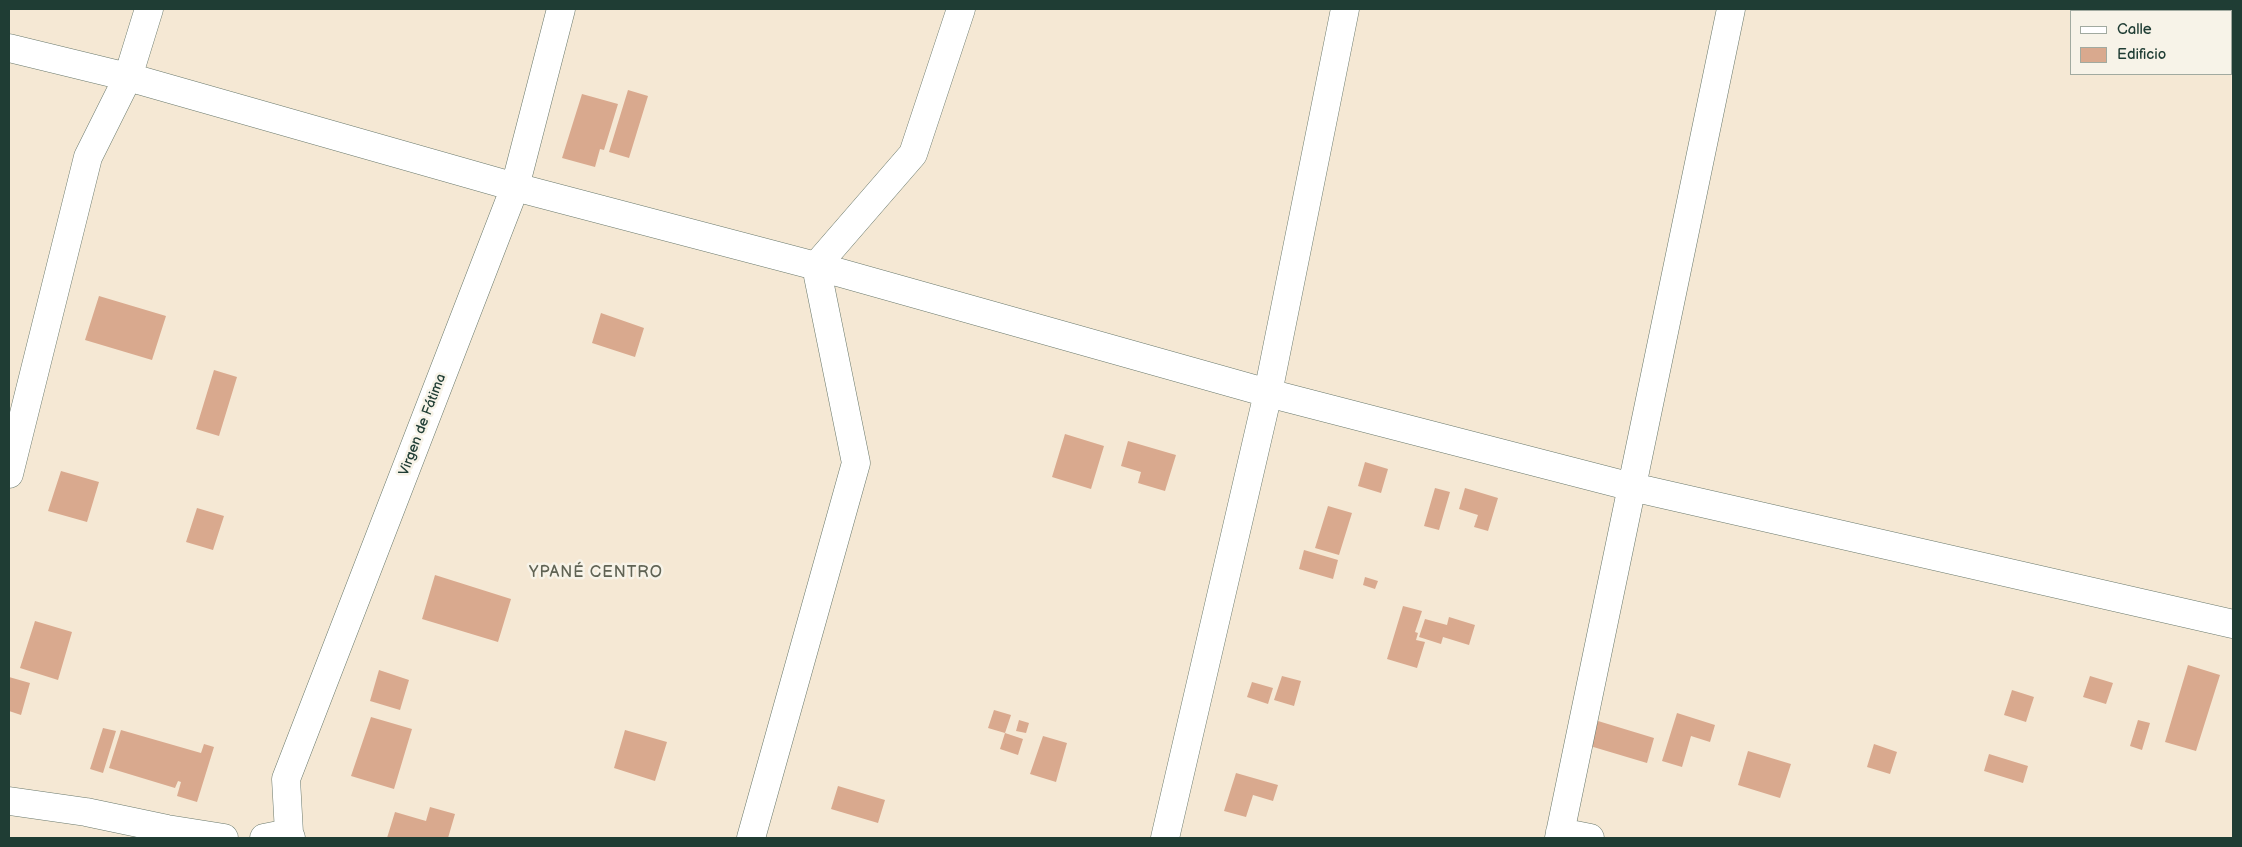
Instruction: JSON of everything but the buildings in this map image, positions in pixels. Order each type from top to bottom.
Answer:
[{"type":"street","points":[[9,474],[88,157],[128,77],[149,9]]},
{"type":"street","name":"Virgen de Fátima","points":[[282,836],[286,779],[515,187],[560,9]]},
{"type":"street","points":[[816,266],[913,154],[961,9]]},
{"type":"street","points":[[1165,838],[1268,393],[1346,9]]},
{"type":"street","points":[[1590,838],[1559,835],[1731,9]]},
{"type":"street","points":[[9,48],[128,77],[515,187],[816,266],[1268,393],[1632,487],[2233,624]]},
{"type":"street","points":[[751,838],[856,463],[816,266]]},
{"type":"street","points":[[9,802],[86,812],[167,829],[224,838]]},
{"type":"district","name":"YPANÉ CENTRO","points":[[596,573]]}]
